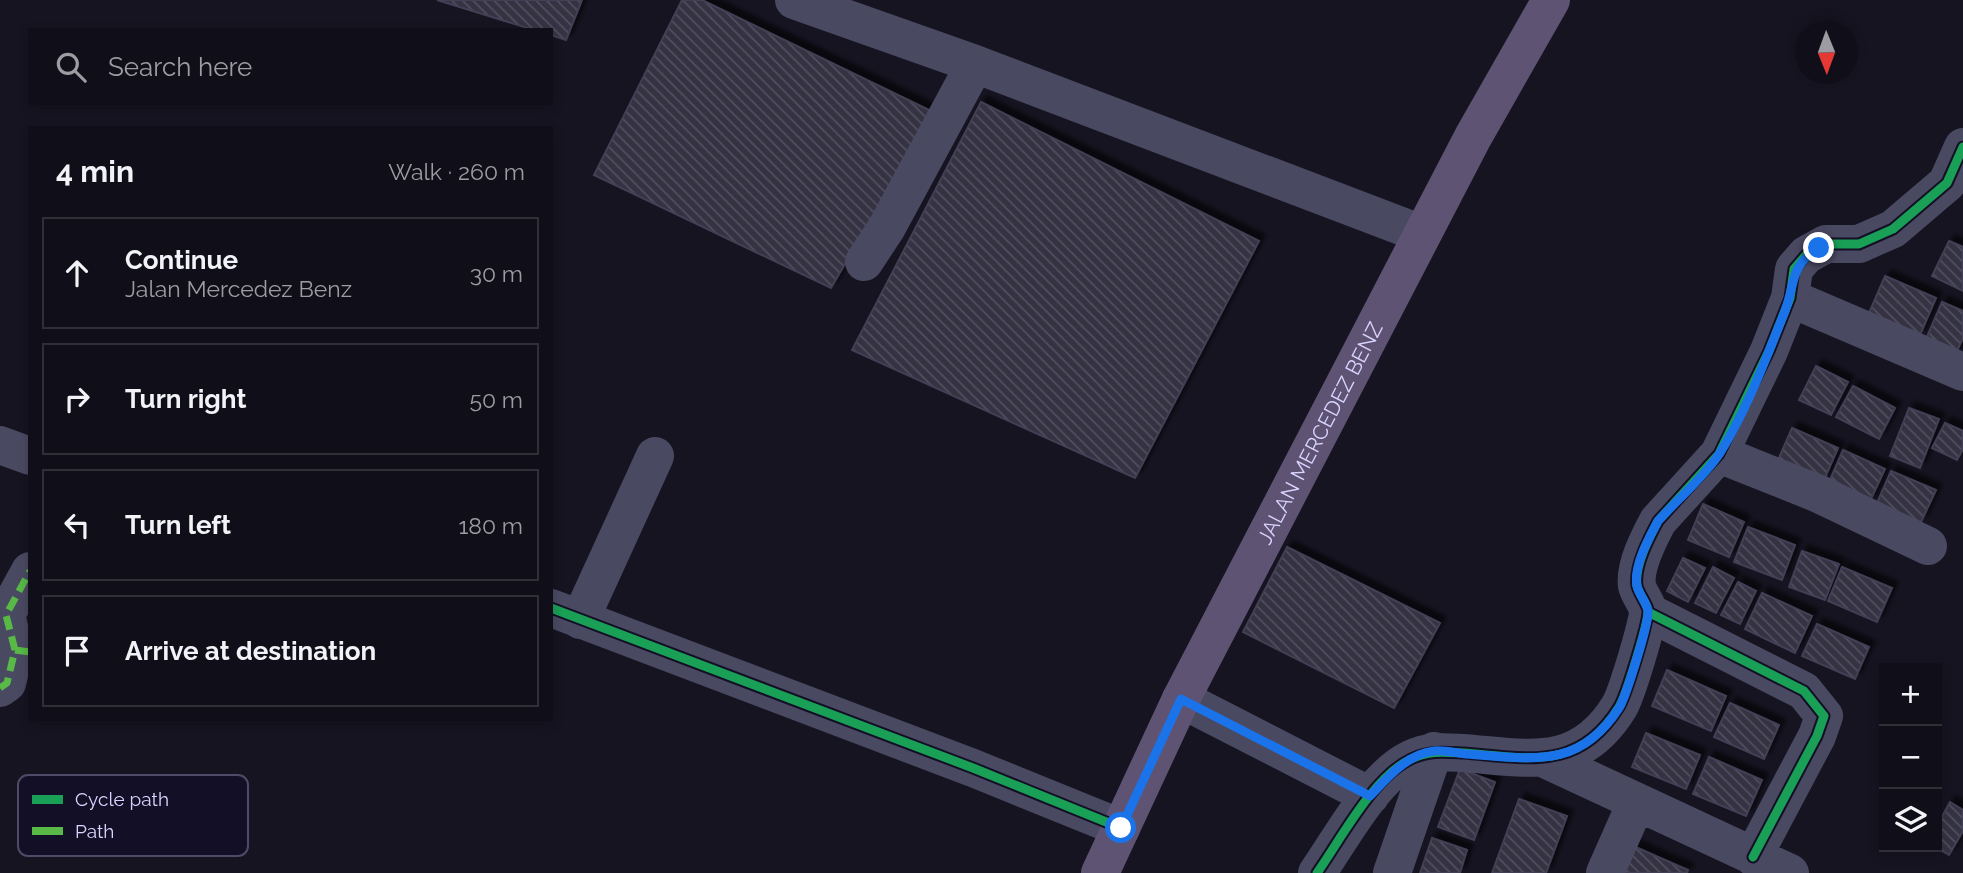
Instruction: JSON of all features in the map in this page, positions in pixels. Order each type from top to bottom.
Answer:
[{"type":"main road","name":"JALAN MERCEDEZ BENZ","points":[[1100,873],[1181,699],[1422,234],[1551,0]]},
{"type":"street","points":[[794,0],[975,64],[1422,234]]},
{"type":"street","points":[[864,262],[887,227],[975,64]]},
{"type":"street","points":[[1545,759],[1586,743],[1601,732],[1620,706],[1633,677],[1648,612],[1637,586],[1639,568],[1652,534],[1658,521],[1719,454],[1743,411],[1790,298],[1794,269],[1806,255],[1826,244],[1858,244],[1875,239],[1955,186],[1963,147]]},
{"type":"street","points":[[1790,298],[1963,372]]},
{"type":"street","points":[[0,445],[28,455]]},
{"type":"street","points":[[1719,454],[1819,494],[1928,546]]},
{"type":"street","points":[[655,456],[566,614],[973,768],[1121,828]]},
{"type":"street","points":[[0,688],[7,683],[22,651],[6,615],[28,575]]},
{"type":"street","points":[[1648,612],[1804,691],[1824,716],[1817,736],[1753,857]]},
{"type":"street","points":[[1181,699],[1370,796]]},
{"type":"street","points":[[1392,873],[1434,751]]},
{"type":"street","points":[[1317,873],[1370,796],[1403,764],[1434,751],[1545,759],[1790,873]]},
{"type":"street","points":[[1605,873],[1636,803]]},
{"type":"building","points":[[437,0],[582,0],[566,40],[553,36],[553,28],[528,28]]},
{"type":"building","points":[[682,0],[702,0],[933,112],[831,288],[594,175]]},
{"type":"building","points":[[981,102],[1259,241],[1135,478],[852,350]]},
{"type":"building","points":[[1949,241],[1963,247],[1963,291],[1932,276]]},
{"type":"building","points":[[1885,276],[1936,298],[1920,335],[1869,313]]},
{"type":"building","points":[[1942,302],[1963,311],[1963,338],[1956,353],[1926,339]]},
{"type":"building","points":[[1816,366],[1848,382],[1831,415],[1799,400]]},
{"type":"building","points":[[1853,386],[1895,408],[1879,439],[1836,417]]},
{"type":"building","points":[[1909,408],[1939,419],[1920,468],[1890,456]]},
{"type":"building","points":[[1945,423],[1963,431],[1963,449],[1957,460],[1932,448]]},
{"type":"building","points":[[1792,428],[1838,448],[1824,480],[1778,460]]},
{"type":"building","points":[[1843,450],[1885,469],[1870,501],[1829,482]]},
{"type":"building","points":[[1891,471],[1936,490],[1921,522],[1877,503]]},
{"type":"building","points":[[1703,504],[1744,522],[1729,557],[1688,540]]},
{"type":"building","points":[[1748,527],[1795,545],[1782,580],[1734,562]]},
{"type":"building","points":[[1287,547],[1440,623],[1394,708],[1243,632]]},
{"type":"building","points":[[1802,551],[1839,564],[1825,600],[1789,587]]},
{"type":"building","points":[[1683,558],[1705,568],[1688,602],[1667,591]]},
{"type":"building","points":[[1713,567],[1734,578],[1716,613],[1695,603]]},
{"type":"building","points":[[1842,567],[1892,588],[1877,622],[1828,601]]},
{"type":"building","points":[[1738,582],[1756,591],[1740,624],[1721,615]]},
{"type":"building","points":[[1762,593],[1812,616],[1795,653],[1745,629]]},
{"type":"building","points":[[1817,624],[1869,647],[1855,679],[1802,656]]},
{"type":"building","points":[[1667,670],[1726,696],[1711,731],[1652,706]]},
{"type":"building","points":[[1730,703],[1779,725],[1764,759],[1714,737]]},
{"type":"building","points":[[1646,733],[1700,755],[1686,789],[1632,767]]},
{"type":"building","points":[[1709,757],[1762,780],[1746,816],[1693,794]]},
{"type":"building","points":[[1460,769],[1495,782],[1474,840],[1438,827]]},
{"type":"building","points":[[1519,799],[1567,816],[1546,873],[1492,873]]},
{"type":"building","points":[[1950,802],[1963,810],[1963,831],[1949,855],[1942,851],[1942,817]]},
{"type":"building","points":[[1432,838],[1467,850],[1460,873],[1420,873]]},
{"type":"building","points":[[1633,846],[1688,870],[1687,873],[1621,873]]},
{"type":"marked path","points":[[15,650],[6,615],[28,575]]},
{"type":"marked path","points":[[0,688],[7,683],[15,650],[28,652]]},
{"type":"cycle path","points":[[1317,873],[1371,794],[1397,768],[1411,759],[1424,754],[1443,752],[1530,758],[1550,756],[1587,742],[1603,728],[1622,700],[1645,628],[1648,610],[1637,586],[1643,552],[1658,521],[1719,454],[1769,351],[1790,298],[1794,269],[1806,255],[1826,244],[1859,244],[1893,229],[1947,183],[1963,147]]},
{"type":"cycle path","points":[[553,609],[973,768],[1121,828]]},
{"type":"cycle path","points":[[1648,612],[1804,691],[1824,716],[1817,736],[1753,857]]},
{"type":"route","points":[[1121,828],[1181,699],[1370,796],[1403,764],[1434,751],[1545,759],[1572,751],[1601,732],[1620,706],[1633,677],[1648,612],[1637,586],[1639,568],[1652,534],[1658,521],[1719,454],[1743,411],[1769,351],[1790,298],[1794,269],[1806,255],[1819,248]]}]
